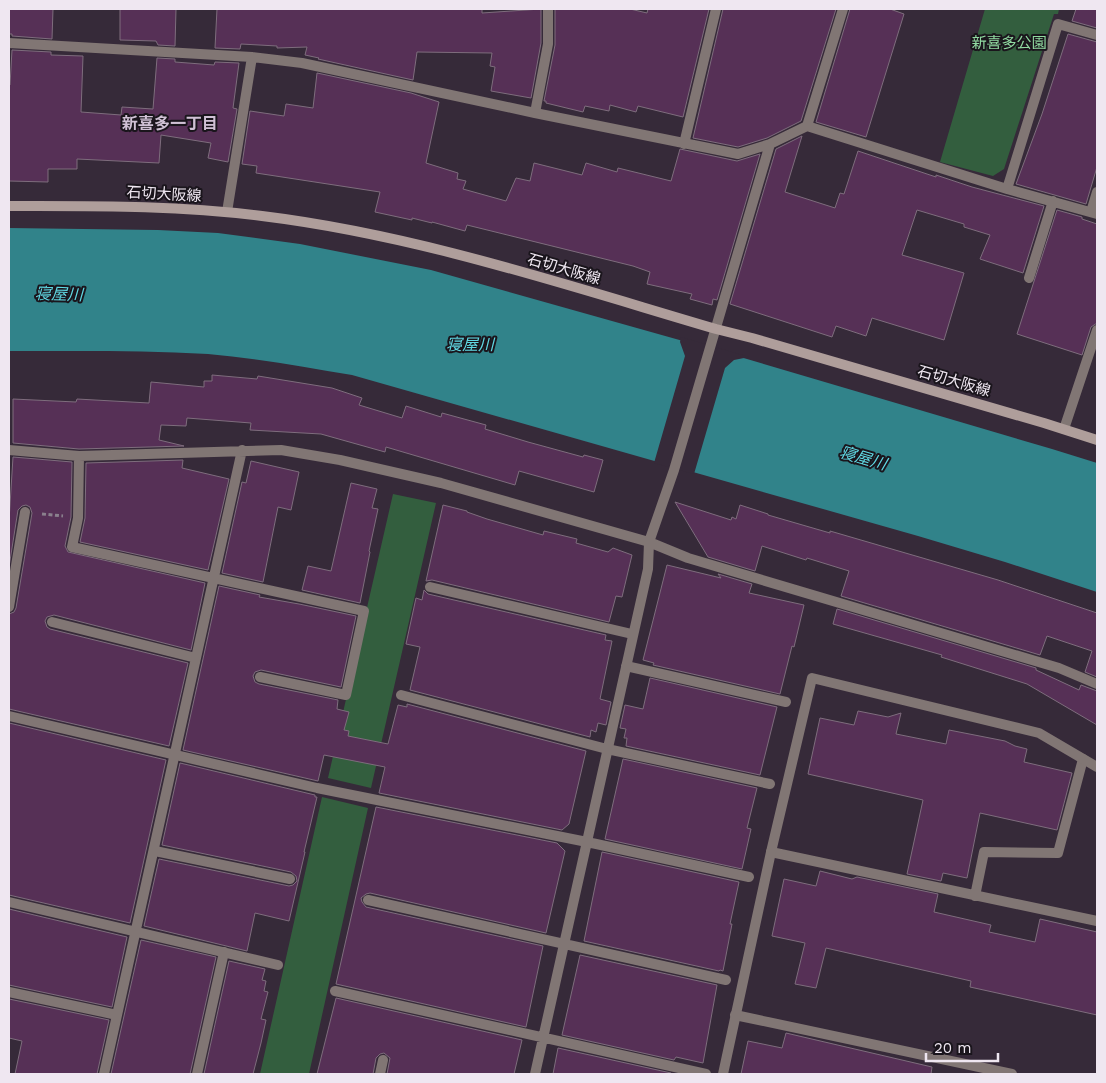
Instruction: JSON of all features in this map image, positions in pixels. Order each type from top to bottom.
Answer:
[{"type":"main road","name":"石切大阪線","points":[[9,206],[118,206],[227,212],[303,222],[434,248],[752,338],[1097,440]]},
{"type":"street","points":[[535,113],[548,44],[548,9]]},
{"type":"street","points":[[684,144],[716,9]]},
{"type":"street","points":[[807,126],[844,9]]},
{"type":"street","points":[[1007,189],[1058,24],[1097,35]]},
{"type":"street","points":[[9,43],[252,57],[302,63],[738,154],[770,144],[807,126],[1007,189],[1094,213],[1097,192]]},
{"type":"street","points":[[227,212],[252,57]]},
{"type":"street","points":[[535,1074],[648,569],[649,542],[674,470],[770,144]]},
{"type":"street","points":[[1029,278],[1052,201]]},
{"type":"street","points":[[1064,429],[1097,330]]},
{"type":"street","points":[[9,450],[80,456],[280,450],[340,460],[442,483],[649,542],[688,558],[1059,668],[1097,684]]},
{"type":"street","points":[[104,1074],[135,931],[155,851],[174,754],[242,450]]},
{"type":"street","points":[[80,456],[78,518],[72,546],[364,611],[346,695],[260,678]]},
{"type":"street","points":[[9,607],[25,512]]},
{"type":"street","points":[[430,587],[632,634]]},
{"type":"street","points":[[52,622],[196,658]]},
{"type":"street","points":[[626,666],[786,702]]},
{"type":"street","points":[[723,1074],[771,852],[812,678],[1039,733],[1097,767]]},
{"type":"street","points":[[401,695],[607,749],[770,784]]},
{"type":"street","points":[[9,716],[317,788],[587,842],[749,877]]},
{"type":"street","points":[[975,896],[984,852],[1058,853],[1082,759]]},
{"type":"street","points":[[155,851],[290,879]]},
{"type":"street","points":[[771,852],[1097,922]]},
{"type":"street","points":[[368,900],[726,980]]},
{"type":"street","points":[[9,902],[278,965]]},
{"type":"street","points":[[197,1074],[224,952]]},
{"type":"street","points":[[335,991],[706,1074]]},
{"type":"street","points":[[9,992],[117,1015]]},
{"type":"street","points":[[736,1015],[1012,1074]]},
{"type":"street","points":[[380,1074],[383,1060]]},
{"type":"green space","name":"新喜多公園","points":[[985,9],[1059,9],[1058,14],[1054,14],[1004,169],[993,176],[940,162]]},
{"type":"green space","points":[[393,494],[436,503],[371,788],[328,778]]},
{"type":"green space","points":[[322,797],[368,808],[309,1074],[260,1074]]},
{"type":"water","name":"寝屋川","points":[[9,228],[158,230],[218,233],[300,244],[431,270],[747,359],[1097,463],[1097,592],[918,536],[352,375],[262,360],[208,354],[133,351],[9,351]]},
{"type":"pier","points":[[681,337],[749,357],[734,360],[725,368],[694,474],[654,463],[685,356],[680,342]]},
{"type":"building","points":[[9,9],[53,9],[52,39],[12,36],[12,34],[9,34]]},
{"type":"building","points":[[120,9],[176,9],[175,46],[158,45],[156,41],[120,40]]},
{"type":"building","points":[[217,9],[482,9],[482,13],[541,9],[541,43],[531,98],[491,91],[495,67],[490,66],[492,53],[417,52],[413,80],[305,55],[307,47],[277,48],[277,46],[241,44],[240,49],[215,48]]},
{"type":"building","points":[[555,9],[630,9],[647,13],[648,9],[709,9],[683,117],[638,106],[636,112],[610,105],[609,111],[585,106],[583,112],[546,103],[544,101],[555,45]]},
{"type":"building","points":[[723,9],[836,9],[801,121],[767,138],[738,147],[693,138]]},
{"type":"building","points":[[850,9],[890,9],[904,14],[866,137],[816,122]]},
{"type":"building","points":[[1076,9],[1097,9],[1097,28],[1072,21]]},
{"type":"building","points":[[1068,34],[1097,42],[1097,167],[1086,204],[1016,184],[1042,114]]},
{"type":"building","points":[[12,50],[51,52],[51,55],[83,56],[81,112],[121,115],[122,107],[153,109],[157,58],[175,59],[175,62],[214,65],[215,62],[239,63],[233,108],[237,109],[228,162],[208,158],[211,143],[161,135],[159,163],[77,159],[77,169],[48,169],[48,182],[9,181],[9,85]]},
{"type":"building","points":[[317,73],[411,93],[439,102],[426,163],[458,173],[457,179],[466,181],[463,189],[506,201],[516,178],[530,181],[534,163],[582,175],[586,163],[617,172],[618,168],[671,181],[680,149],[737,161],[760,154],[717,300],[713,299],[712,305],[690,299],[692,294],[647,284],[650,272],[633,266],[467,225],[465,231],[432,222],[375,212],[380,192],[256,173],[257,166],[242,164],[250,111],[284,116],[286,104],[313,108]]},
{"type":"building","points":[[802,136],[785,192],[835,208],[840,193],[844,194],[858,151],[936,177],[936,175],[972,187],[1044,206],[1023,273],[980,259],[990,235],[964,227],[964,224],[917,210],[902,255],[964,273],[944,340],[872,318],[866,336],[836,326],[832,337],[730,304],[776,149]]},
{"type":"building","points":[[1057,210],[1082,217],[1082,219],[1097,224],[1097,323],[1091,327],[1082,355],[1017,334]]},
{"type":"building","points":[[212,375],[257,379],[258,376],[332,388],[362,398],[359,405],[402,418],[406,406],[441,417],[442,413],[486,425],[485,429],[528,442],[583,457],[584,455],[603,460],[594,492],[519,471],[515,485],[386,447],[385,452],[321,434],[250,430],[251,423],[187,418],[186,426],[161,425],[159,440],[184,446],[79,449],[13,443],[13,399],[76,402],[77,399],[149,403],[151,382],[204,387],[204,381],[212,381]]},
{"type":"building","points":[[13,457],[72,462],[71,517],[65,546],[68,552],[205,583],[191,650],[54,615],[47,617],[45,621],[50,629],[188,663],[169,746],[9,709],[9,614],[14,612],[16,608],[32,513],[30,507],[26,505],[18,510],[9,567],[9,521]]},
{"type":"building","points":[[183,460],[182,468],[229,479],[208,570],[80,542],[85,518],[86,463]]},
{"type":"building","points":[[251,461],[299,472],[291,510],[278,507],[263,582],[222,573],[242,482],[246,483]]},
{"type":"building","points":[[351,483],[377,489],[372,508],[378,509],[360,603],[302,590],[308,566],[331,571]]},
{"type":"building","points":[[675,502],[731,520],[732,517],[736,519],[740,505],[768,515],[998,580],[1097,613],[1097,677],[1085,672],[1092,651],[1047,636],[1040,655],[841,596],[849,571],[807,558],[806,560],[762,546],[755,571],[708,557]]},
{"type":"building","points":[[443,505],[543,535],[544,531],[577,539],[576,543],[608,552],[613,548],[632,555],[622,597],[616,596],[609,622],[432,580],[426,581]]},
{"type":"building","points":[[667,565],[721,578],[718,574],[752,584],[749,593],[804,605],[780,694],[653,665],[654,663],[643,660]]},
{"type":"building","points":[[219,586],[260,595],[259,597],[356,616],[341,687],[261,670],[255,672],[253,676],[255,682],[259,684],[338,700],[337,709],[349,712],[344,730],[349,731],[348,736],[388,744],[398,705],[407,707],[407,704],[586,751],[569,824],[562,830],[379,793],[385,767],[324,755],[318,781],[183,750]]},
{"type":"building","points":[[424,590],[428,594],[606,635],[605,640],[612,641],[600,699],[611,702],[606,725],[598,723],[596,732],[591,730],[590,737],[410,690],[420,647],[406,644],[416,598],[422,600]]},
{"type":"building","points":[[837,609],[1036,668],[1036,670],[1079,690],[1081,685],[1097,691],[1097,725],[1027,684],[941,657],[942,655],[833,624]]},
{"type":"building","points":[[650,678],[777,707],[760,775],[626,746],[627,738],[624,738],[626,729],[620,728],[625,705],[643,709]]},
{"type":"building","points":[[858,711],[888,717],[901,713],[896,734],[946,744],[949,730],[1005,741],[1027,749],[1024,762],[1072,773],[1057,830],[980,813],[967,878],[943,873],[941,881],[907,874],[923,800],[808,774],[820,718],[854,725]]},
{"type":"building","points":[[9,723],[166,760],[130,923],[9,895]]},
{"type":"building","points":[[623,759],[757,788],[747,828],[751,829],[742,869],[605,839]]},
{"type":"building","points":[[180,763],[317,797],[289,921],[255,913],[247,951],[144,926],[159,859],[289,886],[297,881],[296,876],[291,872],[162,845]]},
{"type":"building","points":[[376,807],[557,843],[565,851],[546,933],[370,893],[361,898],[366,907],[543,946],[526,1027],[336,984]]},
{"type":"building","points":[[602,852],[739,882],[723,971],[584,941]]},
{"type":"building","points":[[820,871],[852,879],[857,877],[938,894],[934,912],[991,925],[989,932],[1035,942],[1040,919],[1097,932],[1097,1015],[970,987],[971,981],[826,948],[816,988],[795,984],[805,943],[772,936],[784,879],[816,886]]},
{"type":"building","points":[[9,909],[127,937],[112,1007],[9,985]]},
{"type":"building","points":[[141,940],[216,957],[190,1074],[111,1074]]},
{"type":"building","points":[[580,955],[717,985],[703,1063],[676,1057],[674,1060],[562,1035]]},
{"type":"building","points":[[229,961],[265,969],[262,980],[266,981],[264,991],[268,992],[261,1019],[266,1020],[261,1043],[253,1074],[204,1074]]},
{"type":"building","points":[[336,998],[522,1040],[514,1074],[387,1074],[390,1058],[384,1053],[376,1058],[373,1074],[317,1074]]},
{"type":"building","points":[[9,999],[109,1020],[97,1074],[15,1074],[22,1041],[9,1038]]},
{"type":"building","points":[[786,1033],[932,1067],[931,1074],[741,1074],[748,1041],[782,1048]]},
{"type":"building","points":[[558,1048],[671,1073],[671,1074],[553,1074]]},
{"type":"district","name":"新喜多一丁目","points":[[170,123]]}]
